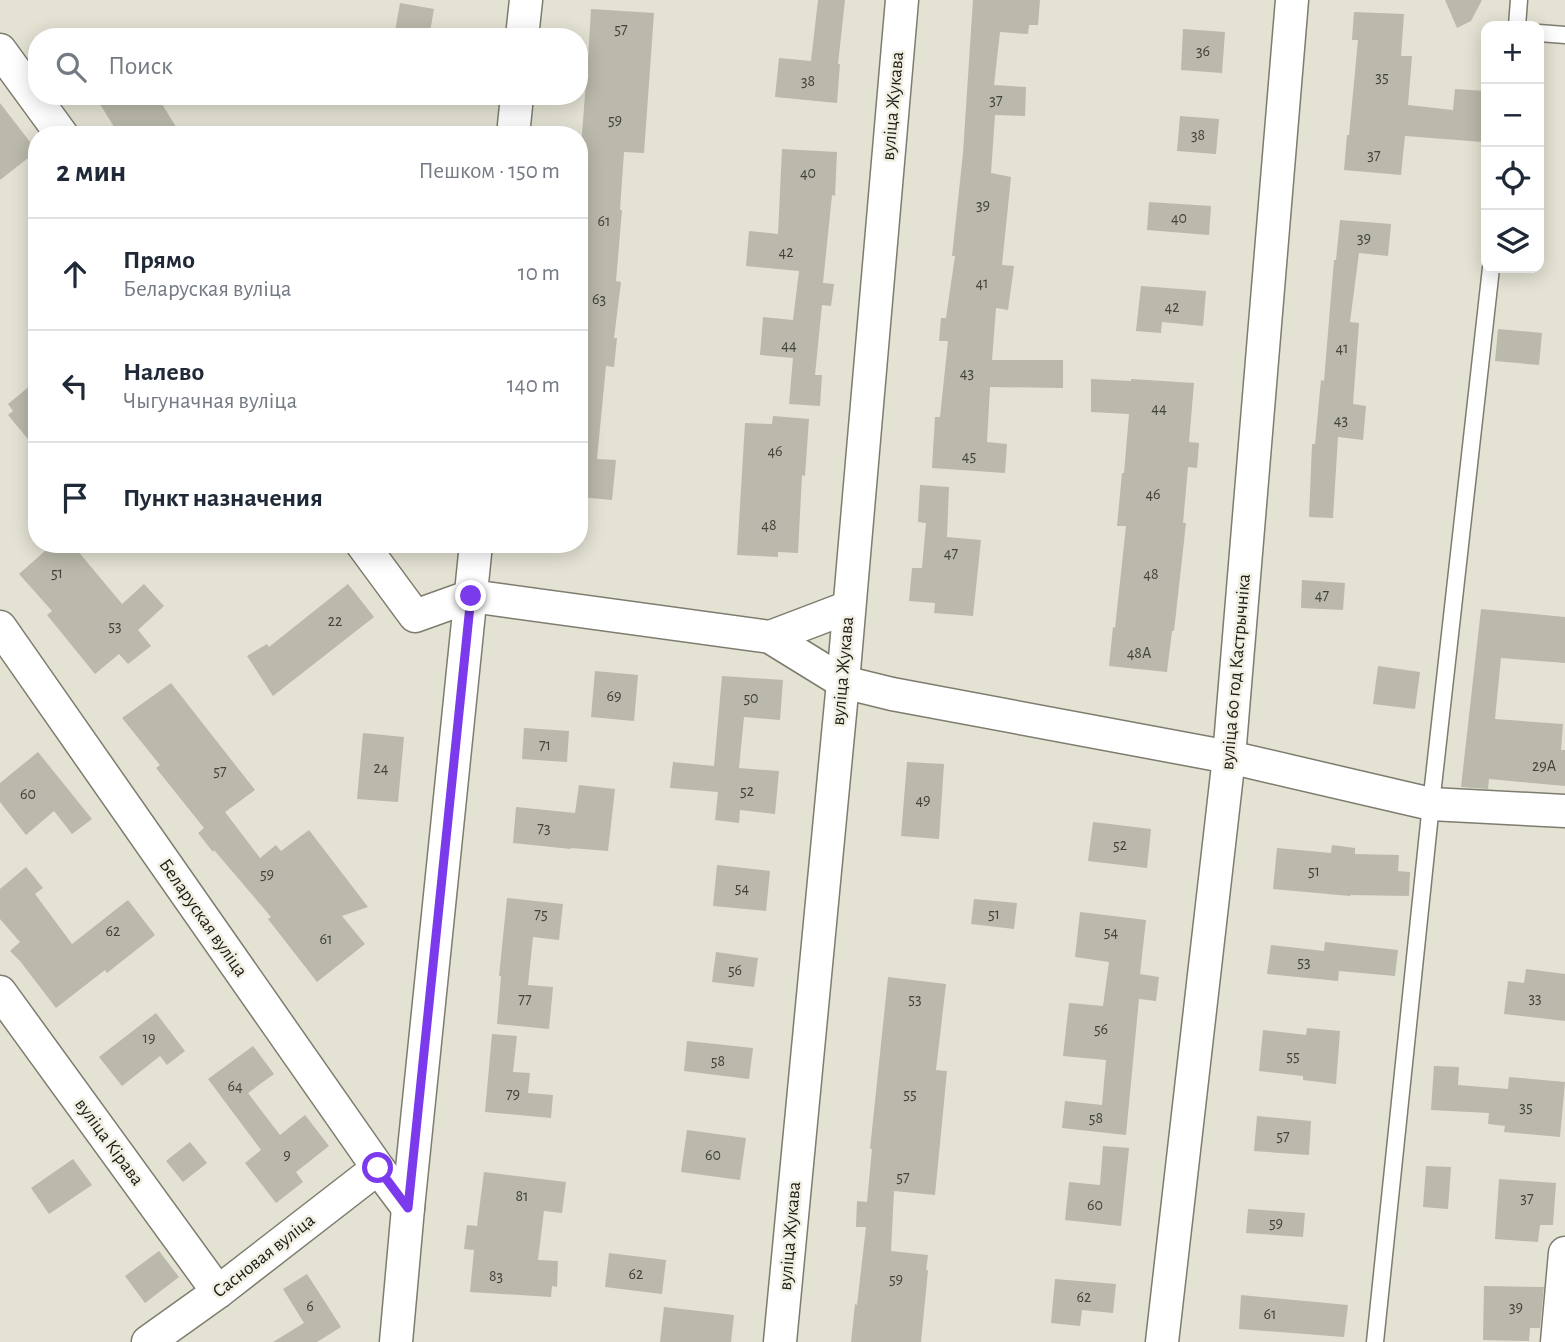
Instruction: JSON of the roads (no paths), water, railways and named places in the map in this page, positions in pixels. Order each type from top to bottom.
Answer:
[{"type":"street","points":[[523,28],[526,0]]},
{"type":"street","name":"вуліца Жукава","points":[[780,1342],[843,682],[902,0]]},
{"type":"street","name":"вуліца 60 год Кастрычніка","points":[[1162,1342],[1229,757],[1292,0]]},
{"type":"street","points":[[0,50],[28,88]]},
{"type":"street","points":[[40,105],[55,126]]},
{"type":"street","points":[[514,126],[516,105]]},
{"type":"street","points":[[369,553],[415,616],[471,596],[770,637],[843,682],[892,694],[1229,757],[1431,804],[1565,811]]},
{"type":"street","points":[[396,1342],[475,553]]},
{"type":"street","points":[[770,637],[849,607]]},
{"type":"street","name":"Беларуская вуліца","points":[[0,627],[408,1208]]},
{"type":"street","name":"вуліца Кірава","points":[[0,992],[218,1293]]},
{"type":"street","name":"Сасновая вуліца","points":[[148,1342],[218,1293],[378,1168]]},
{"type":"street","points":[[1557,1342],[1565,1252]]},
{"type":"lane","points":[[1517,21],[1519,0]]},
{"type":"lane","points":[[1544,33],[1565,35]]},
{"type":"lane","points":[[1375,1342],[1490,273]]}]
